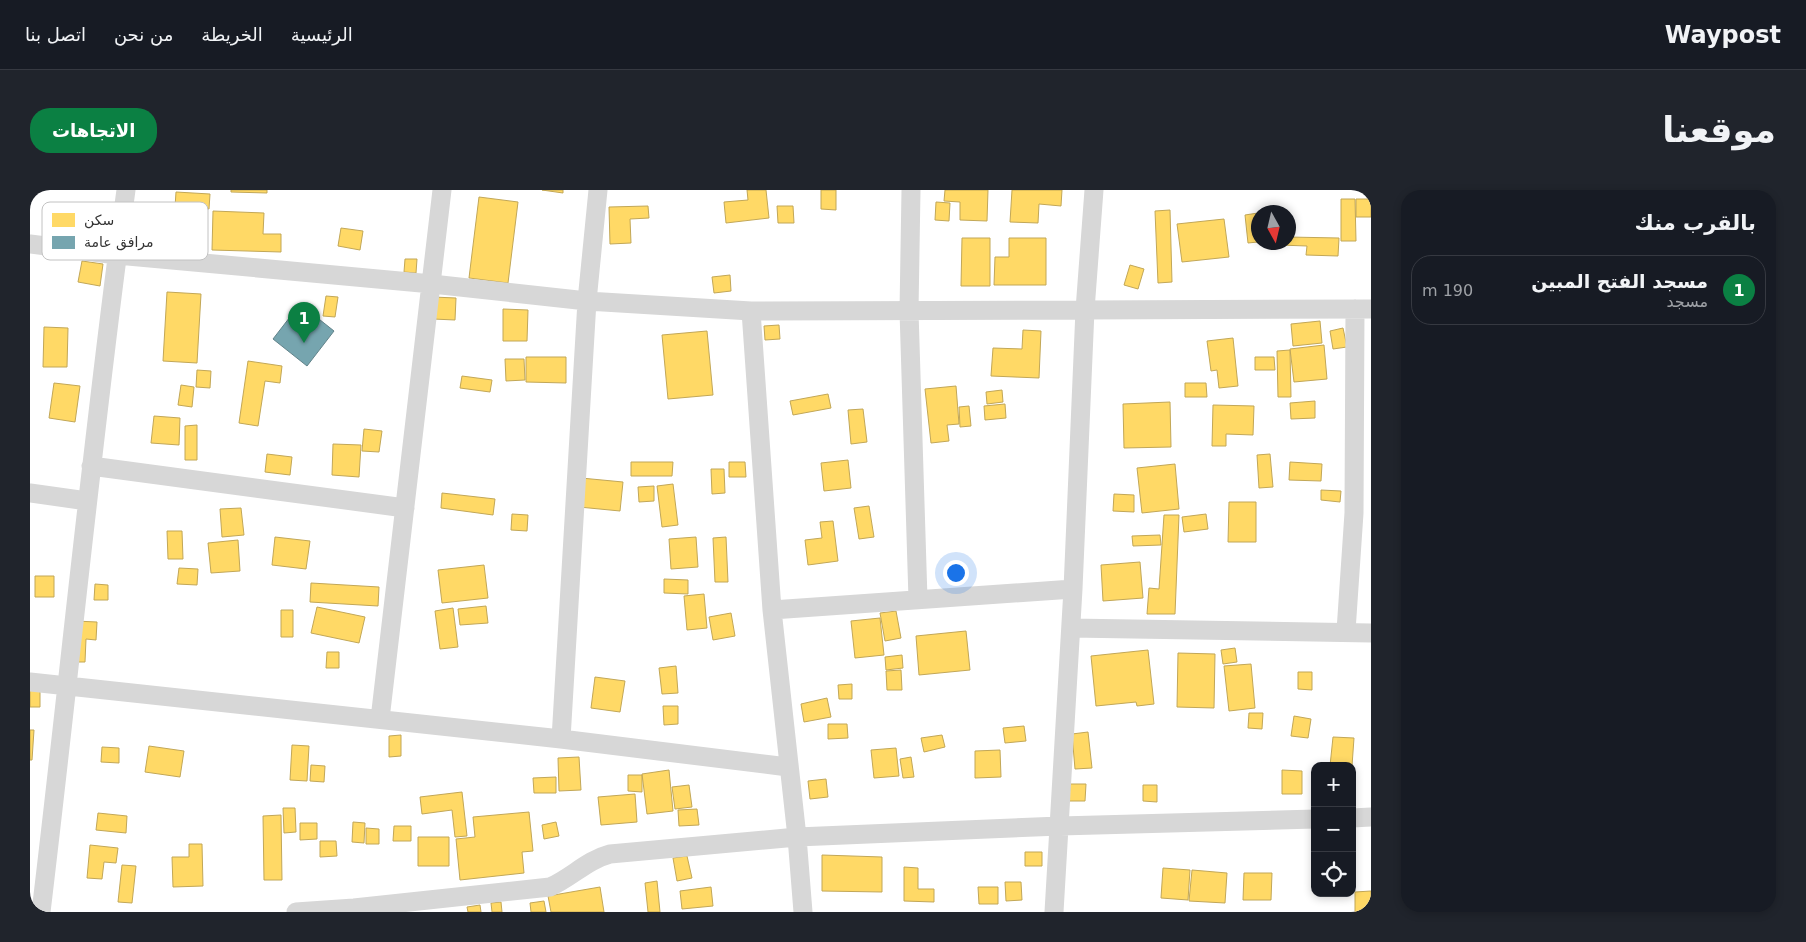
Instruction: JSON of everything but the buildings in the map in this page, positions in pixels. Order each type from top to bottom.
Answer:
[{"type":"street","points":[[380,719],[442,190]]},
{"type":"street","points":[[561,739],[587,301],[598,190]]},
{"type":"street","points":[[911,190],[909,311],[918,599]]},
{"type":"street","points":[[1054,912],[1071,628],[1085,310],[1094,190]]},
{"type":"street","points":[[41,912],[68,686],[91,466],[116,260]]},
{"type":"street","points":[[171,260],[432,284],[587,301],[751,311],[1363,309],[1354,513],[1346,631]]},
{"type":"street","points":[[751,311],[772,610],[797,837],[803,912]]},
{"type":"street","points":[[91,466],[405,508]]},
{"type":"street","points":[[30,494],[87,501]]},
{"type":"street","points":[[772,610],[1073,589]]},
{"type":"street","points":[[1071,628],[1346,631],[1371,633]]},
{"type":"street","points":[[30,682],[561,739],[788,767]]},
{"type":"street","points":[[1356,818],[1371,817]]},
{"type":"street","points":[[296,912],[354,908],[550,887],[560,883],[588,862],[610,854],[797,837],[1060,826],[1311,819]]},
{"type":"place","name":"مسجد الفتح المبين","points":[[304,343]]}]
